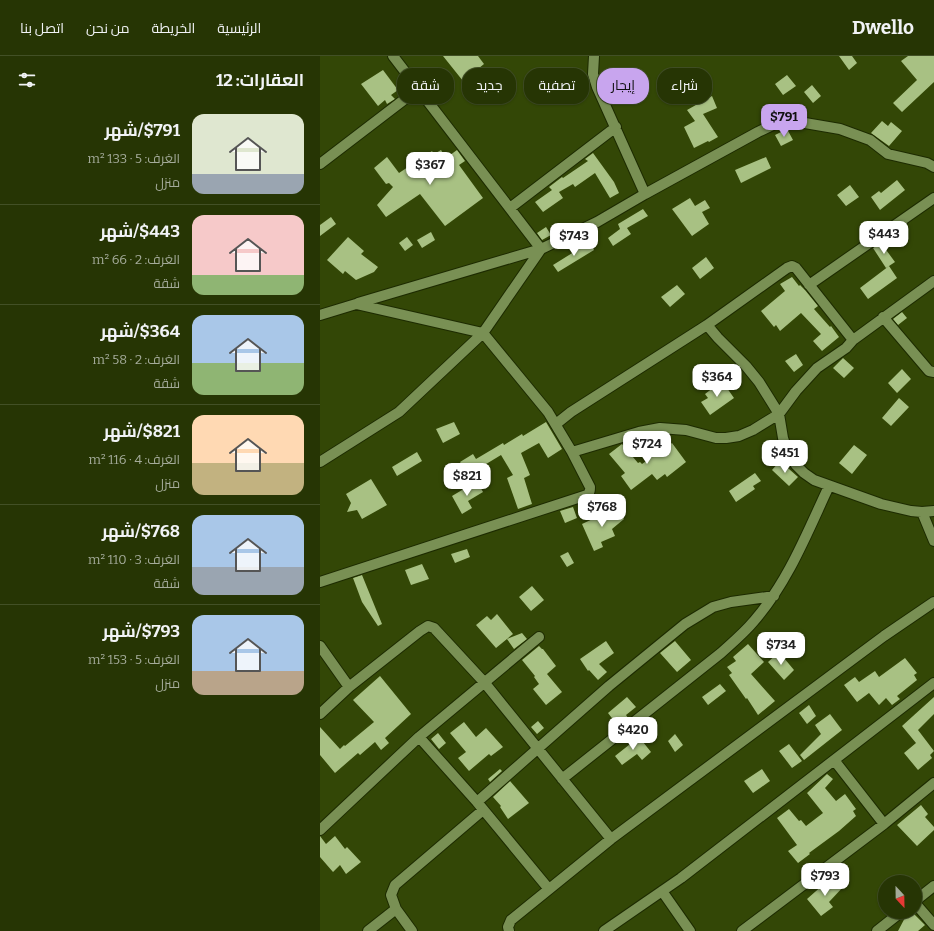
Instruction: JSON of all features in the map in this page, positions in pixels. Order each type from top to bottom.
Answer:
[{"type":"street","points":[[393,56],[402,68]]},
{"type":"street","points":[[594,56],[593,74],[595,80],[645,194]]},
{"type":"street","points":[[320,164],[398,104]]},
{"type":"street","points":[[430,104],[541,249]]},
{"type":"street","points":[[320,314],[541,249],[597,222],[645,194],[779,122],[799,122],[840,129],[870,140],[888,154],[927,162],[934,167]]},
{"type":"street","points":[[510,208],[616,127]]},
{"type":"street","points":[[809,284],[934,198]]},
{"type":"street","points":[[320,462],[399,412],[483,333],[541,249]]},
{"type":"street","points":[[556,424],[571,412],[707,325],[786,268],[792,266],[796,268],[853,340]]},
{"type":"street","points":[[572,452],[640,432],[660,428],[686,430],[716,438],[739,436],[753,430],[779,414],[796,391],[817,368],[846,348],[853,340],[883,317],[934,281]]},
{"type":"street","points":[[320,582],[588,495],[590,492],[590,487],[556,424],[535,395],[483,333],[356,304]]},
{"type":"street","points":[[883,317],[929,371],[934,372]]},
{"type":"street","points":[[707,325],[760,382],[779,414],[783,438],[788,453],[796,465],[804,473],[814,480],[881,504],[911,511],[934,511]]},
{"type":"street","points":[[562,779],[721,653],[750,625],[774,596],[797,555],[829,486]]},
{"type":"street","points":[[922,512],[934,541]]},
{"type":"street","points":[[412,931],[396,909],[391,895],[395,885],[480,806],[539,748],[609,686],[685,624],[714,607],[731,602],[774,596]]},
{"type":"street","points":[[509,931],[508,927],[511,920],[548,888],[610,839],[884,636],[934,602]]},
{"type":"street","points":[[320,714],[349,687],[420,631],[428,626],[434,628],[484,682],[539,748],[610,839]]},
{"type":"street","points":[[320,830],[419,737],[539,637]]},
{"type":"street","points":[[320,646],[349,687]]},
{"type":"street","points":[[604,931],[681,878],[934,683]]},
{"type":"street","points":[[419,737],[480,806],[548,888]]},
{"type":"street","points":[[834,760],[884,824]]},
{"type":"street","points":[[742,931],[884,824],[934,783]]},
{"type":"street","points":[[922,896],[934,886]]},
{"type":"street","points":[[662,891],[690,931]]},
{"type":"street","points":[[368,931],[396,909]]},
{"type":"street","points":[[922,910],[934,925]]},
{"type":"street","points":[[877,931],[892,919]]},
{"type":"building","points":[[443,56],[478,56],[484,64],[479,68],[462,68],[462,80]]},
{"type":"building","points":[[839,56],[852,56],[857,63],[849,70]]},
{"type":"building","points":[[908,56],[934,56],[934,82],[902,112],[893,103],[917,80],[901,61]]},
{"type":"building","points":[[383,70],[397,89],[397,91],[391,95],[395,99],[387,104],[385,100],[378,106],[361,84]]},
{"type":"building","points":[[787,75],[796,86],[783,95],[775,84]]},
{"type":"building","points":[[812,85],[821,96],[813,103],[804,92]]},
{"type":"building","points":[[712,96],[717,108],[703,114],[718,137],[694,148],[684,127],[695,121],[687,110],[698,104],[712,104]]},
{"type":"building","points":[[882,121],[888,126],[891,122],[902,131],[889,146],[871,133]]},
{"type":"building","points":[[787,129],[793,140],[781,146],[775,135]]},
{"type":"building","points":[[441,150],[446,158],[457,150],[465,161],[459,165],[483,198],[445,226],[420,194],[386,217],[377,205],[393,187],[389,183],[386,184],[374,168],[387,157],[399,173],[432,151],[434,154]]},
{"type":"building","points":[[593,153],[614,182],[619,193],[610,198],[595,173],[575,187],[573,184],[559,192],[563,198],[543,212],[535,202],[552,190],[549,187],[588,161],[585,159]]},
{"type":"building","points":[[766,157],[771,168],[741,183],[735,170]]},
{"type":"building","points":[[897,180],[905,190],[880,210],[871,197],[879,191],[881,193]]},
{"type":"building","points":[[850,185],[859,197],[846,206],[837,195]]},
{"type":"building","points":[[690,198],[695,206],[705,200],[710,208],[702,212],[709,224],[692,236],[672,209]]},
{"type":"building","points":[[643,209],[648,216],[627,228],[631,234],[613,246],[608,238],[620,229],[618,224]]},
{"type":"building","points":[[331,217],[336,224],[320,236],[320,225]]},
{"type":"building","points":[[546,227],[551,235],[542,240],[537,233]]},
{"type":"building","points":[[431,232],[435,240],[422,248],[417,240]]},
{"type":"building","points":[[348,237],[364,251],[361,254],[378,267],[374,272],[356,280],[345,271],[343,274],[327,260]]},
{"type":"building","points":[[407,237],[413,245],[405,251],[399,243]]},
{"type":"building","points":[[590,242],[594,250],[558,272],[553,265]]},
{"type":"building","points":[[881,243],[895,262],[886,268],[873,248]]},
{"type":"building","points":[[706,257],[714,268],[700,279],[692,268]]},
{"type":"building","points":[[889,266],[897,278],[868,299],[860,288]]},
{"type":"building","points":[[792,277],[818,306],[814,309],[830,327],[831,326],[839,337],[822,351],[813,341],[821,334],[801,313],[780,331],[776,325],[774,327],[761,311],[785,291],[780,284]]},
{"type":"building","points":[[677,285],[685,294],[670,307],[661,297]]},
{"type":"building","points":[[902,312],[907,318],[898,325],[893,319]]},
{"type":"building","points":[[796,354],[803,365],[794,372],[785,361]]},
{"type":"building","points":[[843,358],[854,368],[844,378],[833,368]]},
{"type":"building","points":[[902,369],[911,379],[897,393],[888,383]]},
{"type":"building","points":[[722,381],[734,398],[710,415],[701,402],[708,398],[705,394]]},
{"type":"building","points":[[899,398],[909,407],[891,426],[882,418]]},
{"type":"building","points":[[454,422],[460,434],[443,443],[436,429]]},
{"type":"building","points":[[546,422],[562,449],[548,458],[539,443],[521,453],[530,475],[524,478],[532,504],[518,509],[507,478],[513,475],[501,455],[468,475],[460,462],[473,454],[476,459],[503,443],[504,445],[522,434],[523,436]]},
{"type":"building","points":[[672,443],[686,462],[667,477],[665,474],[657,480],[652,474],[631,490],[621,476],[625,473],[609,454],[622,444],[638,463],[640,462],[642,464]]},
{"type":"building","points":[[854,445],[867,455],[852,474],[839,463]]},
{"type":"building","points":[[417,452],[422,461],[397,476],[392,467]]},
{"type":"building","points":[[780,461],[798,477],[789,486],[772,470]]},
{"type":"building","points":[[755,473],[761,481],[753,486],[755,489],[736,502],[729,491]]},
{"type":"building","points":[[371,479],[387,505],[362,519],[357,510],[347,512],[351,503],[346,494]]},
{"type":"building","points":[[477,481],[483,492],[468,501],[472,508],[462,514],[452,496]]},
{"type":"building","points":[[573,507],[577,518],[565,523],[560,511]]},
{"type":"building","points":[[614,508],[624,519],[612,529],[615,536],[601,542],[603,547],[594,551],[582,524],[599,516],[600,518]]},
{"type":"building","points":[[467,549],[470,557],[455,563],[451,554]]},
{"type":"building","points":[[568,552],[574,563],[567,567],[560,556]]},
{"type":"building","points":[[422,564],[429,579],[411,585],[405,570]]},
{"type":"building","points":[[362,575],[382,624],[378,626],[362,602],[353,578]]},
{"type":"building","points":[[532,586],[544,600],[531,611],[519,597]]},
{"type":"building","points":[[497,614],[513,634],[496,648],[476,625],[487,616],[491,620]]},
{"type":"building","points":[[522,633],[527,639],[514,649],[507,639]]},
{"type":"building","points":[[606,641],[614,653],[599,664],[607,672],[598,680],[589,670],[588,671],[580,659]]},
{"type":"building","points":[[675,641],[691,660],[677,672],[660,653]]},
{"type":"building","points":[[748,644],[764,662],[751,674],[775,701],[758,715],[729,675],[732,673],[727,667],[736,661],[733,657]]},
{"type":"building","points":[[539,646],[556,666],[547,674],[562,692],[546,705],[533,689],[539,684],[534,677],[535,676],[522,660]]},
{"type":"building","points":[[779,652],[794,670],[784,680],[768,662]]},
{"type":"building","points":[[905,658],[917,673],[914,675],[917,680],[897,696],[900,699],[892,705],[886,698],[879,705],[869,693],[857,702],[844,685],[855,677],[859,682],[875,671],[879,677]]},
{"type":"building","points":[[380,676],[411,714],[385,738],[389,743],[381,750],[375,742],[360,755],[358,753],[335,773],[320,755],[320,727],[340,749],[374,722],[353,700]]},
{"type":"building","points":[[720,684],[726,691],[708,705],[702,697]]},
{"type":"building","points":[[627,697],[636,707],[626,715],[628,718],[618,726],[608,713]]},
{"type":"building","points":[[934,697],[934,714],[918,730],[934,751],[930,755],[932,758],[918,770],[904,753],[916,743],[902,726]]},
{"type":"building","points":[[809,705],[816,716],[807,724],[799,713]]},
{"type":"building","points":[[830,714],[842,730],[804,760],[800,755],[821,734],[815,725]]},
{"type":"building","points":[[538,721],[544,728],[537,734],[531,727]]},
{"type":"building","points":[[464,722],[476,737],[486,728],[503,747],[491,756],[489,754],[469,771],[458,758],[466,752],[450,733]]},
{"type":"building","points":[[438,733],[446,743],[439,749],[431,739]]},
{"type":"building","points":[[675,734],[683,745],[675,752],[668,741]]},
{"type":"building","points":[[639,737],[651,752],[642,760],[637,754],[622,765],[615,756]]},
{"type":"building","points":[[789,744],[802,761],[792,768],[779,751]]},
{"type":"building","points":[[500,769],[502,771],[490,782],[488,779]]},
{"type":"building","points":[[762,769],[770,781],[753,793],[744,781]]},
{"type":"building","points":[[827,774],[833,779],[825,788],[836,801],[845,794],[856,809],[853,811],[856,816],[798,863],[788,851],[797,845],[777,818],[789,809],[799,821],[801,820],[806,826],[823,813],[807,793]]},
{"type":"building","points":[[510,781],[529,803],[508,819],[500,807],[501,806],[493,797]]},
{"type":"building","points":[[921,805],[928,814],[925,817],[934,827],[934,830],[917,846],[897,825]]},
{"type":"building","points":[[320,836],[326,844],[335,836],[345,849],[347,847],[361,862],[346,874],[340,865],[333,872],[320,857]]},
{"type":"building","points":[[838,879],[844,886],[829,902],[833,907],[821,916],[807,899],[824,884],[828,888]]},
{"type":"building","points":[[904,919],[919,919],[925,925],[918,931],[898,931]]}]
